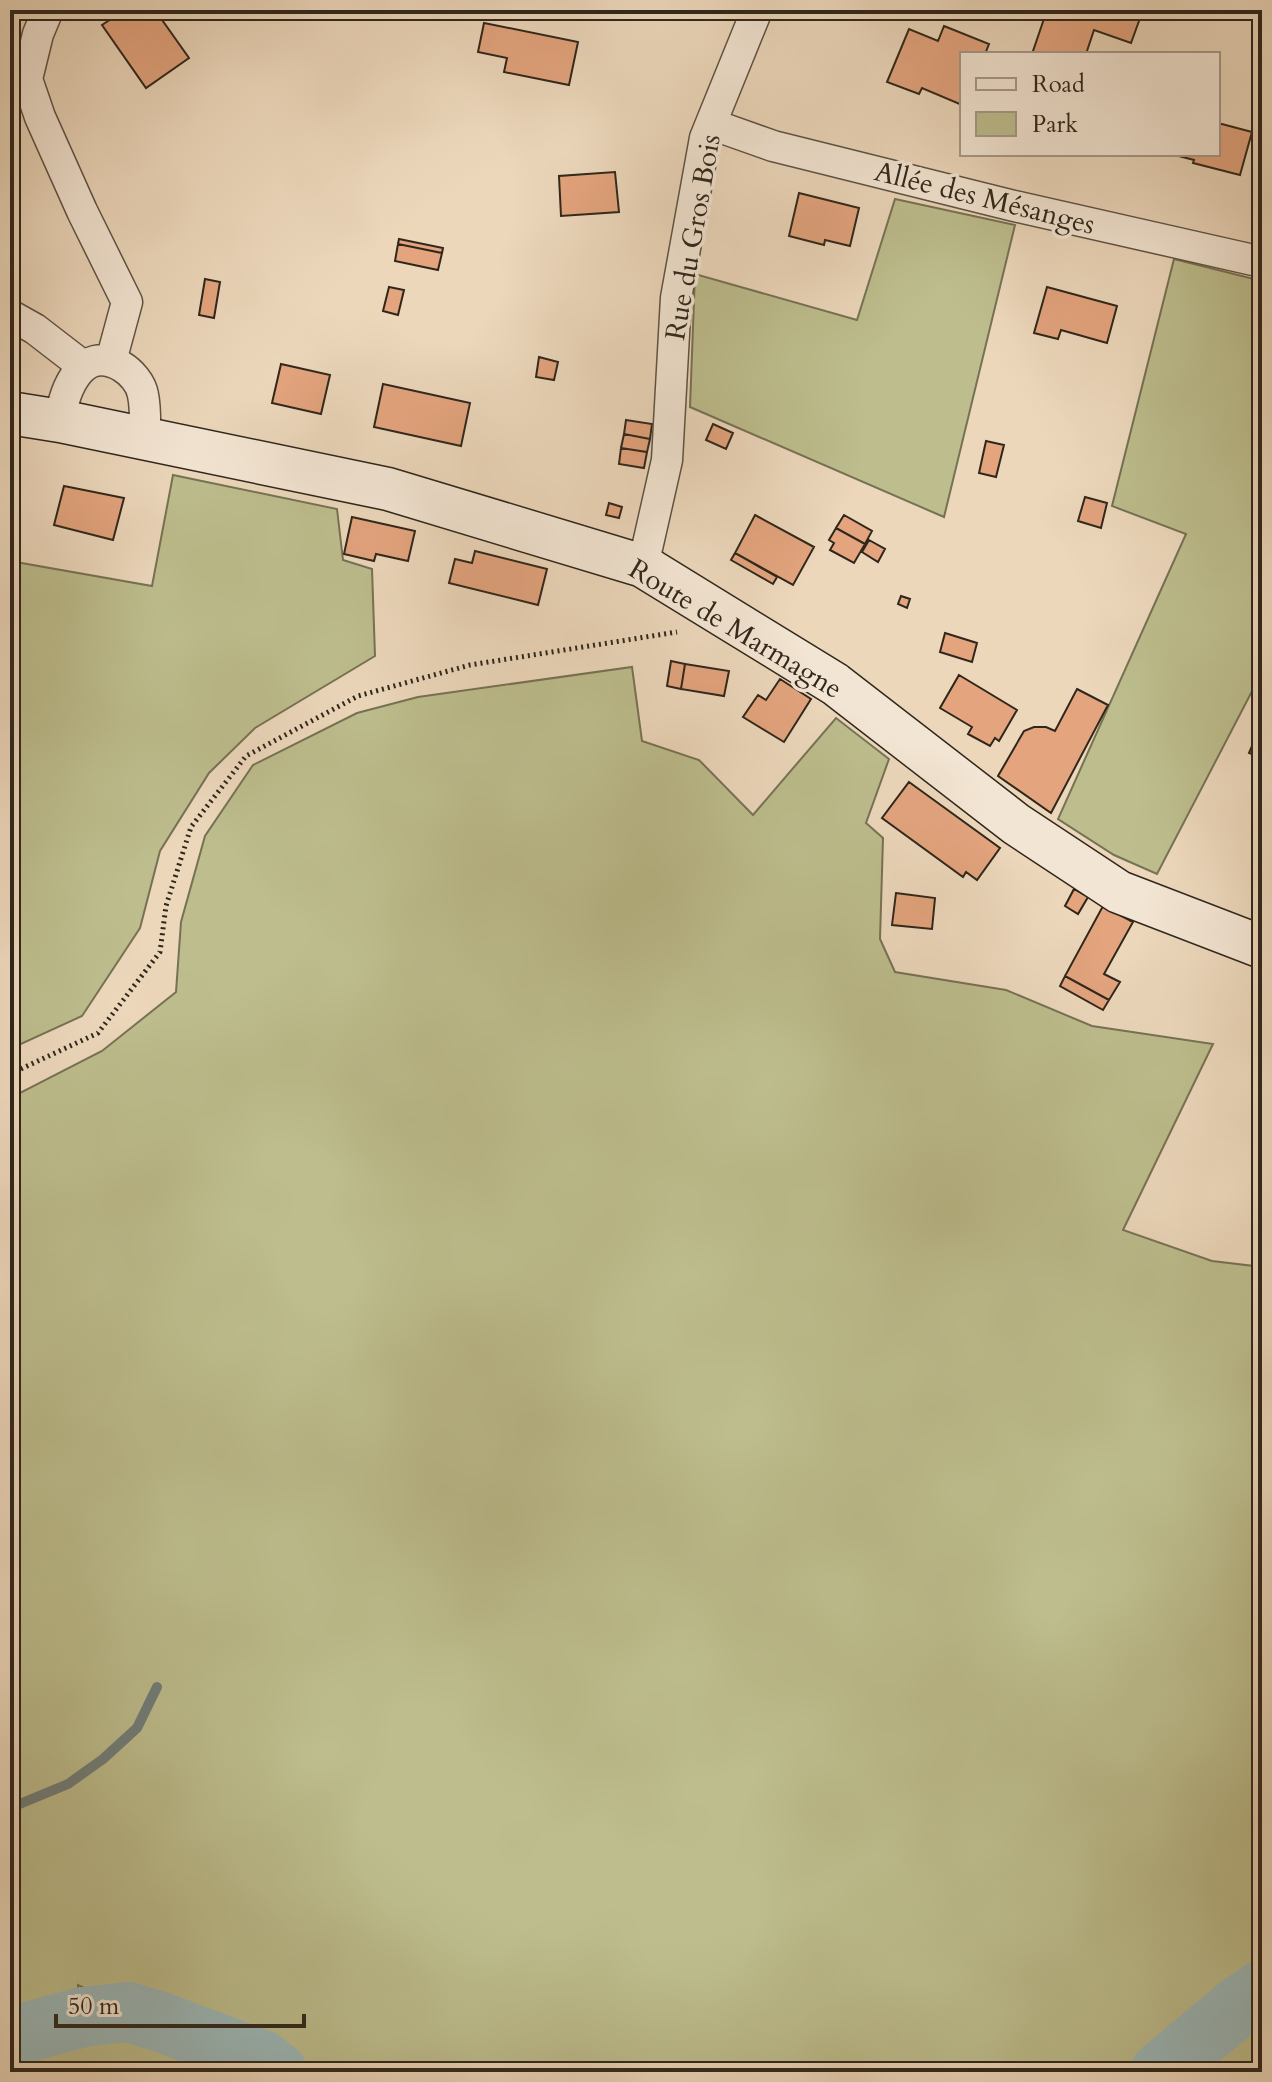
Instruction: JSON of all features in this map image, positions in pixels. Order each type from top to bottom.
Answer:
[{"type":"main road","name":"Route de Marmagne","points":[[10,413],[388,489],[643,566],[835,684],[1016,824],[1119,892],[1262,947]]},
{"type":"street","points":[[48,10],[38,34],[27,79],[46,131],[127,302],[97,364],[68,386],[60,421]]},
{"type":"street","name":"Rue du Gros Bois","points":[[643,566],[667,460],[676,298],[705,138],[757,10]]},
{"type":"street","name":"Allée des Mésanges","points":[[711,124],[773,146],[1010,205],[1262,262]]},
{"type":"street","points":[[10,315],[97,364],[131,372],[143,394],[145,440]]},
{"type":"path","points":[[10,1074],[98,1033],[160,952],[166,906],[191,827],[246,756],[358,696],[470,665],[735,622]]},
{"type":"green space","points":[[895,199],[1015,225],[944,517],[690,407],[695,274],[857,320]]},
{"type":"green space","points":[[1174,259],[1262,281],[1262,672],[1157,874],[1114,855],[1058,819],[1186,534],[1112,506]]},
{"type":"green space","points":[[173,475],[337,509],[343,560],[372,569],[375,656],[255,728],[209,773],[160,851],[140,928],[82,1016],[10,1049],[10,561],[152,586]]},
{"type":"green space","points":[[632,667],[642,741],[699,760],[753,815],[836,718],[889,759],[866,823],[883,838],[880,939],[895,972],[1006,990],[1092,1026],[1213,1044],[1123,1230],[1212,1261],[1262,1267],[1262,2072],[326,2072],[297,2064],[150,2000],[95,1993],[78,1985],[78,2035],[137,2033],[196,2047],[230,2072],[10,2072],[10,1098],[102,1051],[176,992],[181,922],[205,836],[253,765],[357,713],[418,697]]},
{"type":"building","points":[[125,10],[155,10],[189,58],[146,88],[102,25]]},
{"type":"building","points":[[1047,10],[1143,10],[1131,43],[1094,30],[1087,52],[1033,52]]},
{"type":"building","points":[[484,23],[578,42],[569,85],[504,72],[507,58],[478,52]]},
{"type":"building","points":[[944,26],[989,44],[986,52],[960,52],[960,104],[922,88],[919,94],[887,82],[909,29],[938,41]]},
{"type":"building","points":[[1220,124],[1252,132],[1240,175],[1193,163],[1194,160],[1179,156],[1220,156]]},
{"type":"building","points":[[615,172],[619,212],[561,216],[559,176]]},
{"type":"building","points":[[799,193],[859,208],[850,246],[825,240],[824,245],[789,236]]},
{"type":"building","points":[[399,239],[443,248],[442,253],[398,244]]},
{"type":"building","points":[[398,244],[442,253],[438,270],[395,261]]},
{"type":"building","points":[[205,279],[220,282],[214,318],[199,315]]},
{"type":"building","points":[[389,287],[404,290],[398,315],[383,311]]},
{"type":"building","points":[[1047,287],[1117,306],[1107,343],[1061,330],[1058,339],[1034,333]]},
{"type":"building","points":[[539,357],[558,362],[554,380],[536,377]]},
{"type":"building","points":[[281,364],[330,375],[321,414],[272,403]]},
{"type":"building","points":[[383,384],[470,403],[461,446],[374,427]]},
{"type":"building","points":[[626,420],[652,424],[650,439],[624,434]]},
{"type":"building","points":[[713,424],[733,433],[726,449],[706,440]]},
{"type":"building","points":[[624,434],[650,439],[647,452],[621,448]]},
{"type":"building","points":[[986,441],[1004,445],[996,477],[979,473]]},
{"type":"building","points":[[621,448],[647,452],[644,468],[619,464]]},
{"type":"building","points":[[64,486],[124,498],[113,540],[54,525]]},
{"type":"building","points":[[1085,497],[1107,503],[1101,528],[1078,521]]},
{"type":"building","points":[[609,503],[622,507],[619,518],[606,515]]},
{"type":"building","points":[[755,515],[814,547],[793,585],[735,553]]},
{"type":"building","points":[[844,515],[872,531],[865,544],[836,528]]},
{"type":"building","points":[[352,517],[415,531],[408,561],[376,554],[374,561],[344,554]]},
{"type":"building","points":[[836,528],[865,544],[854,563],[830,550],[834,543],[829,540]]},
{"type":"building","points":[[869,540],[885,549],[878,562],[862,552]]},
{"type":"building","points":[[475,551],[547,569],[538,605],[449,583],[455,559],[472,563]]},
{"type":"building","points":[[735,553],[777,577],[773,584],[731,560]]},
{"type":"building","points":[[901,596],[910,599],[907,608],[898,604]]},
{"type":"building","points":[[945,633],[977,643],[972,662],[940,652]]},
{"type":"building","points":[[671,661],[685,664],[681,689],[667,686]]},
{"type":"building","points":[[685,664],[729,671],[724,696],[681,689]]},
{"type":"building","points":[[959,675],[1017,710],[999,741],[995,738],[990,746],[968,734],[972,727],[940,708]]},
{"type":"building","points":[[780,679],[811,699],[784,742],[743,717],[758,695],[766,700]]},
{"type":"building","points":[[1077,689],[1108,705],[1051,813],[998,776],[1024,731],[1046,727],[1055,731]]},
{"type":"building","points":[[1262,723],[1262,758],[1249,753]]},
{"type":"building","points":[[909,782],[1000,848],[977,880],[966,872],[963,877],[882,818]]},
{"type":"building","points":[[1074,889],[1088,897],[1078,914],[1065,906]]},
{"type":"building","points":[[896,893],[935,898],[932,929],[892,925]]},
{"type":"building","points":[[1103,906],[1133,922],[1104,974],[1120,982],[1109,1000],[1065,976]]},
{"type":"building","points":[[1065,976],[1109,1000],[1103,1010],[1060,986]]},
{"type":"waterway","points":[[10,1808],[68,1784],[103,1759],[137,1728],[157,1687]]},
{"type":"waterway","points":[[1160,2072],[1262,1990]]},
{"type":"waterway","points":[[10,2037],[83,2017],[128,2012],[262,2060],[277,2072]]},
{"type":"waterway","points":[[236,2072],[262,2060]]}]
